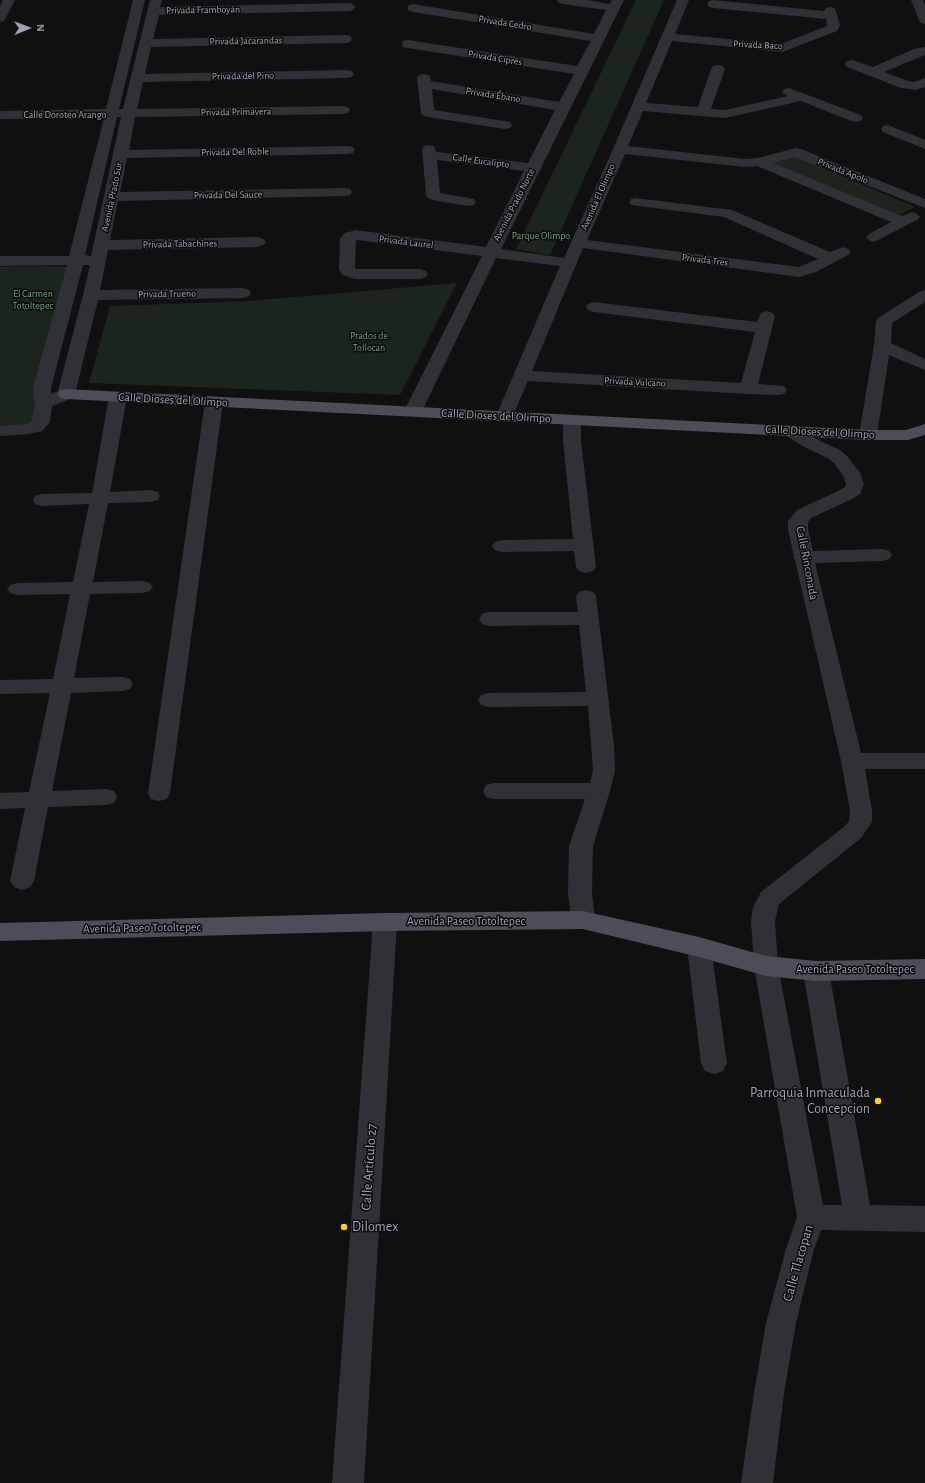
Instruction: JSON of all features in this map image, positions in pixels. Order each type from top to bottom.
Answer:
[{"type":"main road","name":"Calle Dioses del Olimpo","points":[[66,394],[868,435],[908,435],[925,429]]},
{"type":"main road","name":"Avenida Paseo Totoltepec","points":[[0,932],[385,922],[583,920],[699,947],[766,966],[816,971],[925,969]]},
{"type":"street","points":[[0,18],[9,0]]},
{"type":"street","points":[[0,431],[28,429],[36,427],[41,422],[44,403],[42,388],[76,260],[110,114],[139,0]]},
{"type":"street","points":[[563,0],[616,4]]},
{"type":"street","name":"Avenida El Olimpo","points":[[505,416],[577,243],[620,149],[683,0]]},
{"type":"street","points":[[917,0],[925,20]]},
{"type":"street","name":"Avenida Prado Norte","points":[[413,411],[532,168],[616,4]]},
{"type":"street","name":"Privada Baco","points":[[668,37],[782,48],[833,28],[834,25],[831,14],[713,4]]},
{"type":"street","name":"Privada Framboyán","points":[[154,6],[349,7]]},
{"type":"street","name":"Avenida Prado Sur","points":[[66,394],[91,295],[129,114],[154,6]]},
{"type":"street","name":"Privada Cedro","points":[[413,8],[598,38]]},
{"type":"street","name":"Privada Jacarandas","points":[[146,43],[346,40]]},
{"type":"street","name":"Privada Ciprés","points":[[408,44],[581,71]]},
{"type":"street","points":[[873,72],[919,52],[925,51]]},
{"type":"street","points":[[852,64],[906,85],[916,86],[925,82]]},
{"type":"street","points":[[703,114],[718,69]]},
{"type":"street","name":"Privada del Pino","points":[[138,78],[347,74]]},
{"type":"street","name":"Privada Ébano","points":[[505,125],[428,113],[424,81],[563,107]]},
{"type":"street","points":[[786,91],[856,118]]},
{"type":"street","points":[[638,106],[703,114],[725,114],[802,97]]},
{"type":"street","name":"Privada Primavera","points":[[129,114],[343,110]]},
{"type":"street","name":"Calle Doroteo Arango","points":[[0,115],[129,114]]},
{"type":"street","points":[[888,129],[925,145]]},
{"type":"street","name":"Privada Apolo","points":[[620,149],[736,163],[759,162],[792,153],[802,154],[925,204]]},
{"type":"street","name":"Privada Del Roble","points":[[121,154],[348,150]]},
{"type":"street","name":"Calle Eucalipto","points":[[468,202],[432,195],[429,152],[532,168]]},
{"type":"street","name":"Privada Apolo","points":[[759,162],[903,222]]},
{"type":"street","name":"Privada Del Sauce","points":[[112,197],[345,192]]},
{"type":"street","name":"Privada Tres","points":[[577,243],[799,272],[810,269],[836,255],[727,213],[636,202]]},
{"type":"street","points":[[874,237],[925,211]]},
{"type":"street","name":"Privada Laurel","points":[[420,274],[355,274],[349,272],[347,270],[348,238],[356,235],[569,263]]},
{"type":"street","name":"Privada Tabachines","points":[[0,261],[76,260],[100,252],[258,242]]},
{"type":"street","name":"Privada Trueno","points":[[91,295],[243,293]]},
{"type":"street","points":[[868,435],[882,345],[884,321],[925,296]]},
{"type":"street","points":[[594,307],[765,322],[748,389]]},
{"type":"street","points":[[882,345],[925,365]]},
{"type":"street","name":"Privada Vulcano","points":[[522,376],[778,390]]},
{"type":"street","points":[[44,403],[66,394]]},
{"type":"street","points":[[22,881],[40,800],[100,498],[118,397]]},
{"type":"street","points":[[159,793],[214,402]]},
{"type":"street","points":[[572,420],[572,441],[586,567]]},
{"type":"street","name":"Calle Rinconada","points":[[789,430],[812,444],[834,454],[841,460],[856,484],[853,490],[847,494],[804,514],[798,521],[798,530],[803,557],[852,761],[861,811],[860,822],[853,832],[770,898],[765,908],[763,920],[766,966],[811,1217]]},
{"type":"street","points":[[42,500],[151,496]]},
{"type":"street","points":[[502,546],[583,545]]},
{"type":"street","points":[[803,557],[882,555]]},
{"type":"street","points":[[17,589],[143,587]]},
{"type":"street","points":[[583,920],[580,893],[581,846],[599,791],[604,770],[598,699],[586,596]]},
{"type":"street","points":[[489,619],[589,618]]},
{"type":"street","points":[[0,687],[122,684]]},
{"type":"street","points":[[489,700],[598,699]]},
{"type":"street","points":[[852,761],[925,761]]},
{"type":"street","points":[[494,791],[599,791]]},
{"type":"street","points":[[0,801],[106,797]]},
{"type":"street","name":"Calle Artículo 27","points":[[348,1483],[385,922]]},
{"type":"street","points":[[699,947],[714,1063]]},
{"type":"street","points":[[816,971],[858,1217]]},
{"type":"street","name":"Calle Tlacopan","points":[[757,1483],[769,1394],[781,1323],[800,1249],[811,1217],[925,1219]]},
{"type":"green space","name":"Parque Olimpo","points":[[636,0],[664,0],[550,255],[516,249]]},
{"type":"green space","points":[[795,156],[915,207],[899,215],[771,163]]},
{"type":"green space","name":"El Carmen Totoltepec","points":[[75,266],[36,427],[0,427],[0,267]]},
{"type":"green space","name":"Prados de Tollocan","points":[[457,283],[400,395],[89,383],[110,306],[248,301]]},
{"type":"place","name":"Parroquia Inmaculada Concepcion","points":[[878,1101]]},
{"type":"place","name":"Dilomex","points":[[344,1227]]}]
